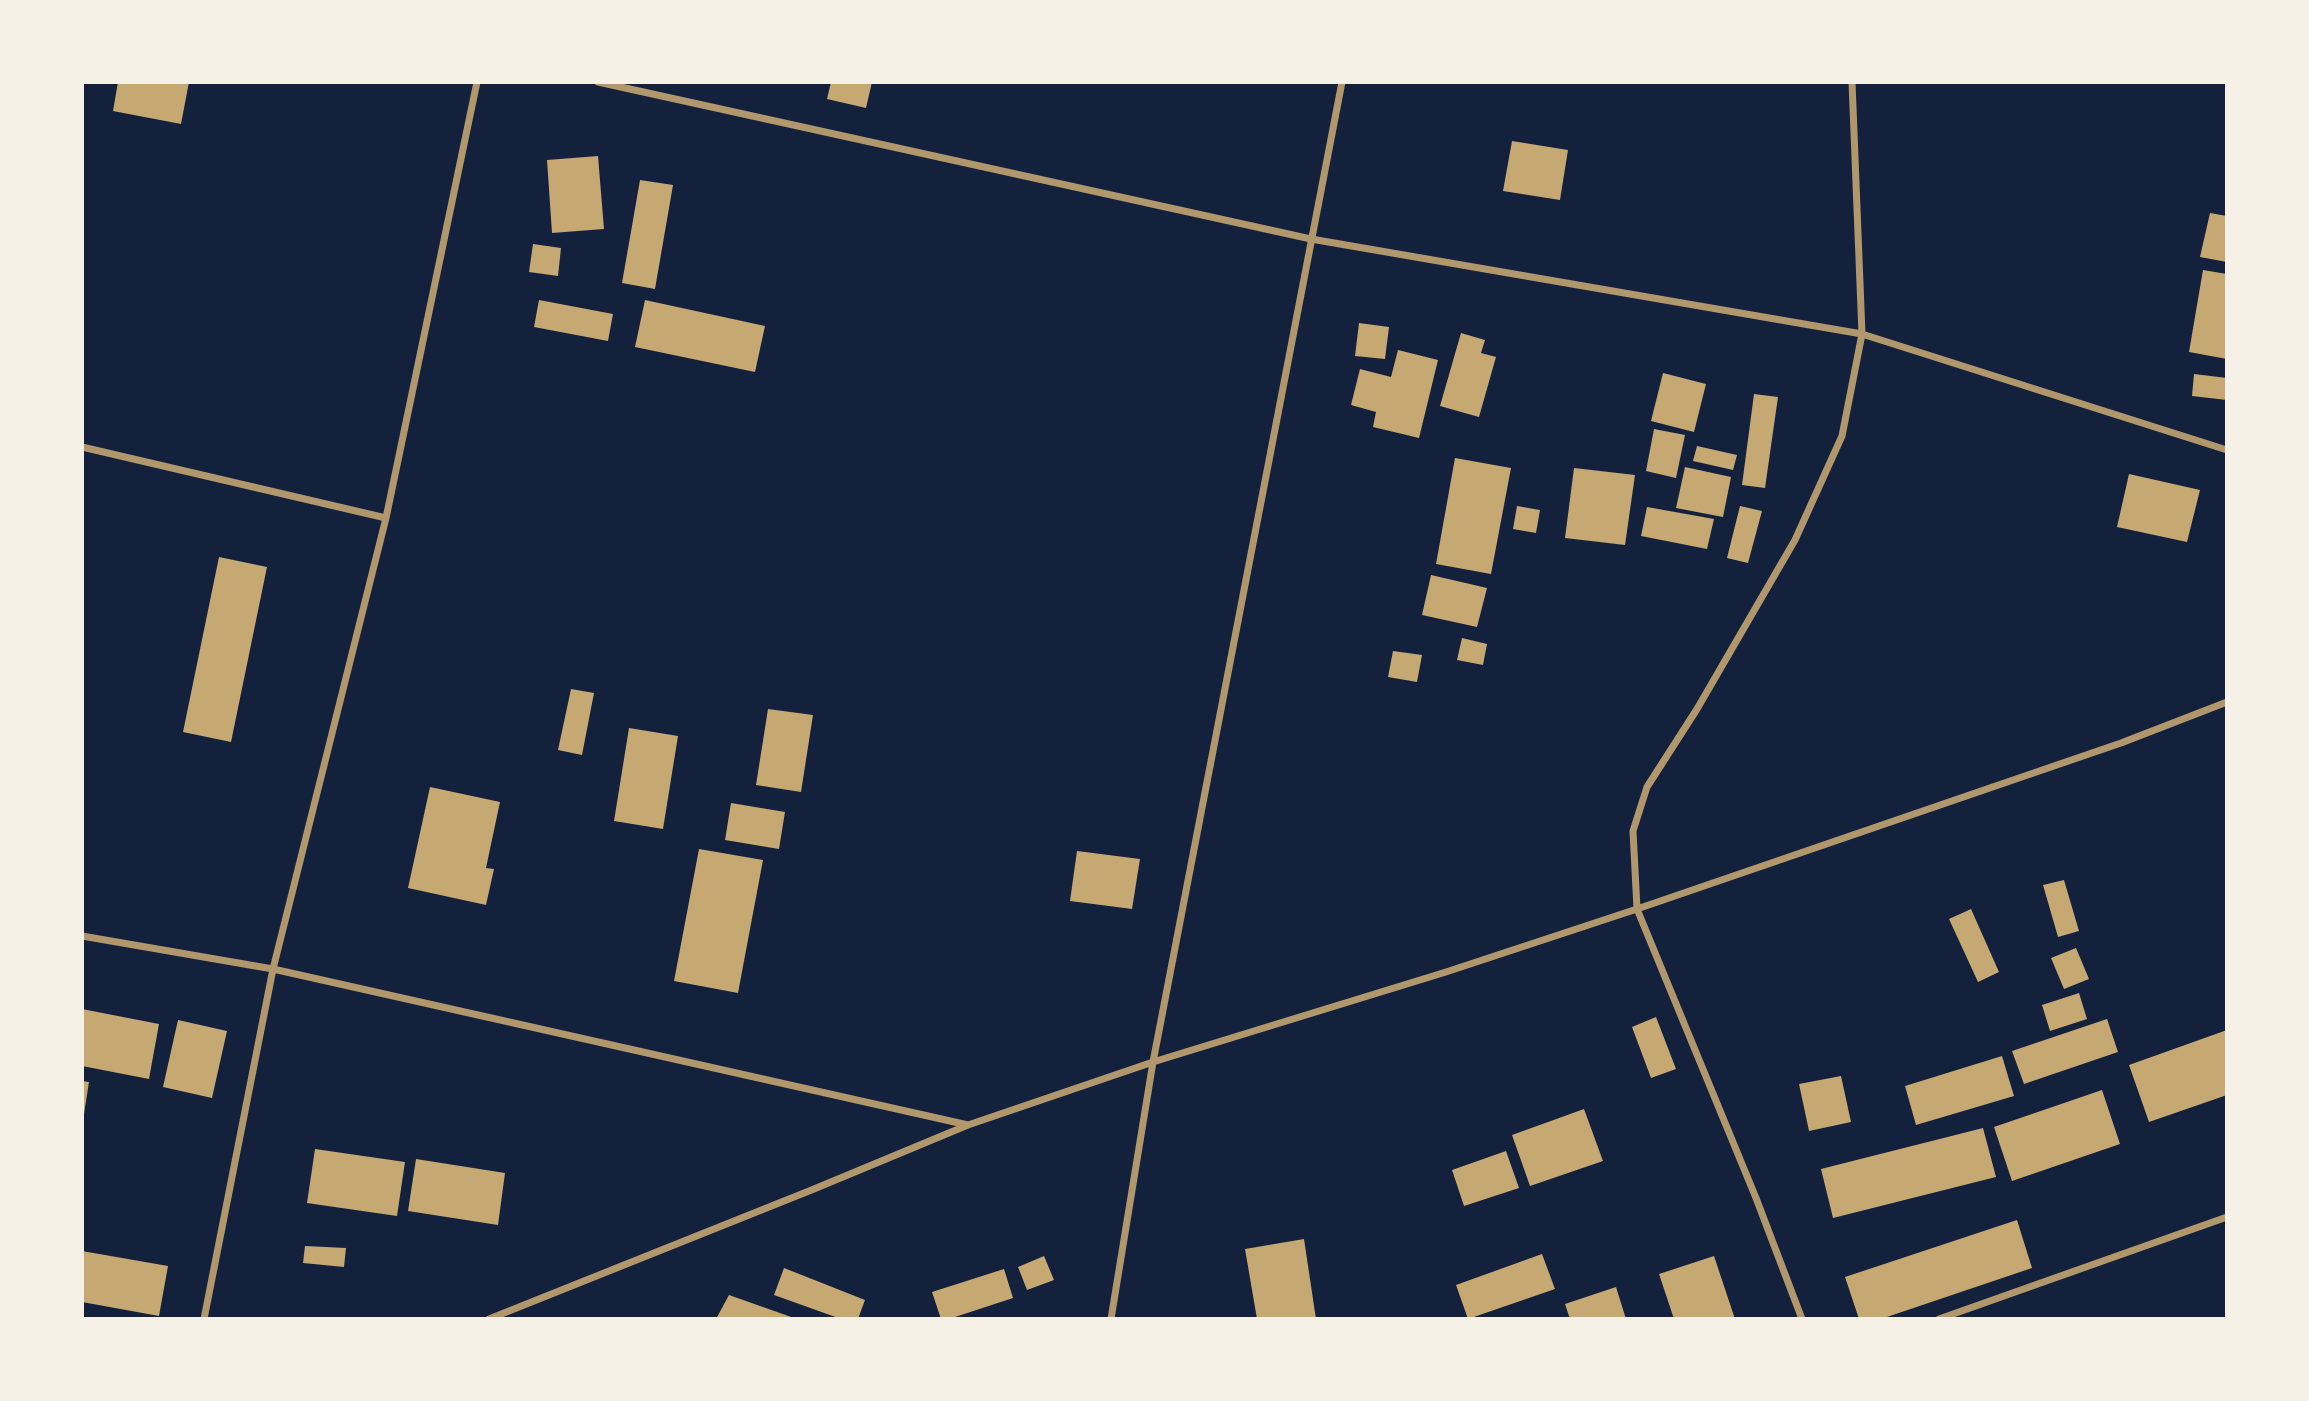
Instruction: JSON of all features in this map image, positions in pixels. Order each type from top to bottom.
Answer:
[{"type":"street","points":[[204,1319],[273,969],[387,518],[477,82]]},
{"type":"street","points":[[598,82],[1311,239],[1862,334],[2227,450]]},
{"type":"street","points":[[1111,1319],[1153,1062],[1342,82]]},
{"type":"street","points":[[1802,1319],[1756,1198],[1637,909],[1633,831],[1647,787],[1698,709],[1795,540],[1842,436],[1862,334],[1852,82]]},
{"type":"street","points":[[82,447],[387,518]]},
{"type":"street","points":[[489,1319],[968,1125],[1153,1062],[1446,972],[1637,909],[2121,743],[2227,702]]},
{"type":"street","points":[[82,936],[273,969],[968,1125]]},
{"type":"street","points":[[1939,1319],[2227,1217]]},
{"type":"building","points":[[118,82],[189,82],[181,124],[113,111]]},
{"type":"building","points":[[831,82],[872,82],[866,108],[827,99]]},
{"type":"building","points":[[1512,141],[1568,150],[1560,200],[1503,191]]},
{"type":"building","points":[[598,156],[604,229],[552,233],[547,160]]},
{"type":"building","points":[[640,180],[673,185],[655,289],[622,283]]},
{"type":"building","points":[[2210,213],[2227,216],[2227,262],[2200,257]]},
{"type":"building","points":[[533,244],[561,248],[558,276],[529,272]]},
{"type":"building","points":[[2203,270],[2227,274],[2227,359],[2189,352]]},
{"type":"building","points":[[539,300],[613,314],[608,341],[534,327]]},
{"type":"building","points":[[645,300],[765,326],[755,372],[635,347]]},
{"type":"building","points":[[1359,323],[1389,327],[1385,359],[1355,356]]},
{"type":"building","points":[[1461,333],[1485,340],[1481,353],[1496,357],[1479,417],[1440,406]]},
{"type":"building","points":[[1398,350],[1438,360],[1419,438],[1373,427],[1376,412],[1351,405],[1360,369],[1391,377]]},
{"type":"building","points":[[1663,373],[1706,384],[1694,432],[1651,421]]},
{"type":"building","points":[[2194,374],[2227,378],[2227,400],[2192,396]]},
{"type":"building","points":[[1754,394],[1778,397],[1765,488],[1742,485]]},
{"type":"building","points":[[1654,429],[1685,435],[1676,478],[1646,471]]},
{"type":"building","points":[[1697,446],[1737,455],[1733,470],[1693,461]]},
{"type":"building","points":[[1455,458],[1511,468],[1491,574],[1436,564]]},
{"type":"building","points":[[1685,467],[1731,477],[1723,517],[1676,508]]},
{"type":"building","points":[[1574,468],[1635,475],[1625,545],[1565,538]]},
{"type":"building","points":[[2129,474],[2200,490],[2187,542],[2117,527]]},
{"type":"building","points":[[1517,506],[1540,510],[1536,533],[1513,529]]},
{"type":"building","points":[[1740,506],[1762,511],[1748,563],[1727,558]]},
{"type":"building","points":[[1647,507],[1714,519],[1707,549],[1641,536]]},
{"type":"building","points":[[219,557],[267,567],[231,742],[183,732]]},
{"type":"building","points":[[1431,575],[1487,588],[1477,627],[1422,615]]},
{"type":"building","points":[[1462,638],[1487,644],[1483,665],[1457,660]]},
{"type":"building","points":[[1393,651],[1422,655],[1417,682],[1388,677]]},
{"type":"building","points":[[571,689],[594,693],[582,755],[558,750]]},
{"type":"building","points":[[768,709],[813,715],[801,792],[756,785]]},
{"type":"building","points":[[629,728],[678,736],[663,829],[614,821]]},
{"type":"building","points":[[430,787],[500,802],[486,868],[494,869],[486,905],[408,888]]},
{"type":"building","points":[[731,803],[785,812],[779,849],[725,840]]},
{"type":"building","points":[[699,849],[763,860],[738,993],[674,981]]},
{"type":"building","points":[[1077,851],[1140,859],[1132,909],[1070,901]]},
{"type":"building","points":[[2064,880],[2079,931],[2058,937],[2043,885]]},
{"type":"building","points":[[1971,909],[1999,972],[1978,982],[1949,919]]},
{"type":"building","points":[[2076,948],[2089,979],[2064,989],[2051,958]]},
{"type":"building","points":[[2079,993],[2087,1019],[2050,1031],[2042,1005]]},
{"type":"building","points":[[82,1009],[159,1024],[149,1079],[82,1066]]},
{"type":"building","points":[[1656,1017],[1676,1069],[1651,1078],[1632,1027]]},
{"type":"building","points":[[2107,1019],[2118,1052],[2024,1084],[2012,1051]]},
{"type":"building","points":[[178,1020],[227,1031],[212,1098],[163,1087]]},
{"type":"building","points":[[2227,1030],[2227,1095],[2149,1122],[2129,1065]]},
{"type":"building","points":[[2002,1056],[2014,1096],[1916,1125],[1905,1086]]},
{"type":"building","points":[[1841,1076],[1851,1122],[1809,1131],[1799,1084]]},
{"type":"building","points":[[82,1081],[89,1082],[84,1114],[82,1114]]},
{"type":"building","points":[[2102,1090],[2120,1144],[2012,1181],[1994,1127]]},
{"type":"building","points":[[1584,1109],[1603,1161],[1530,1186],[1512,1135]]},
{"type":"building","points":[[1983,1128],[1996,1177],[1833,1218],[1821,1169]]},
{"type":"building","points":[[315,1149],[405,1162],[397,1216],[307,1203]]},
{"type":"building","points":[[1506,1151],[1519,1188],[1464,1206],[1452,1170]]},
{"type":"building","points":[[416,1159],[505,1173],[498,1225],[408,1211]]},
{"type":"building","points":[[2017,1220],[2032,1268],[1881,1319],[1859,1319],[1845,1277]]},
{"type":"building","points":[[1304,1239],[1316,1319],[1257,1319],[1245,1249]]},
{"type":"building","points":[[305,1246],[346,1248],[344,1267],[303,1263]]},
{"type":"building","points":[[82,1251],[168,1266],[159,1316],[82,1302]]},
{"type":"building","points":[[1542,1254],[1555,1289],[1468,1319],[1456,1285]]},
{"type":"building","points":[[1044,1256],[1054,1280],[1027,1290],[1018,1267]]},
{"type":"building","points":[[1714,1256],[1735,1319],[1674,1319],[1659,1274]]},
{"type":"building","points":[[784,1268],[865,1300],[858,1319],[841,1319],[774,1295]]},
{"type":"building","points":[[1004,1269],[1013,1298],[949,1319],[941,1319],[932,1292]]},
{"type":"building","points":[[1616,1287],[1626,1319],[1570,1319],[1565,1304]]},
{"type":"building","points":[[729,1295],[794,1318],[794,1319],[716,1319]]}]
